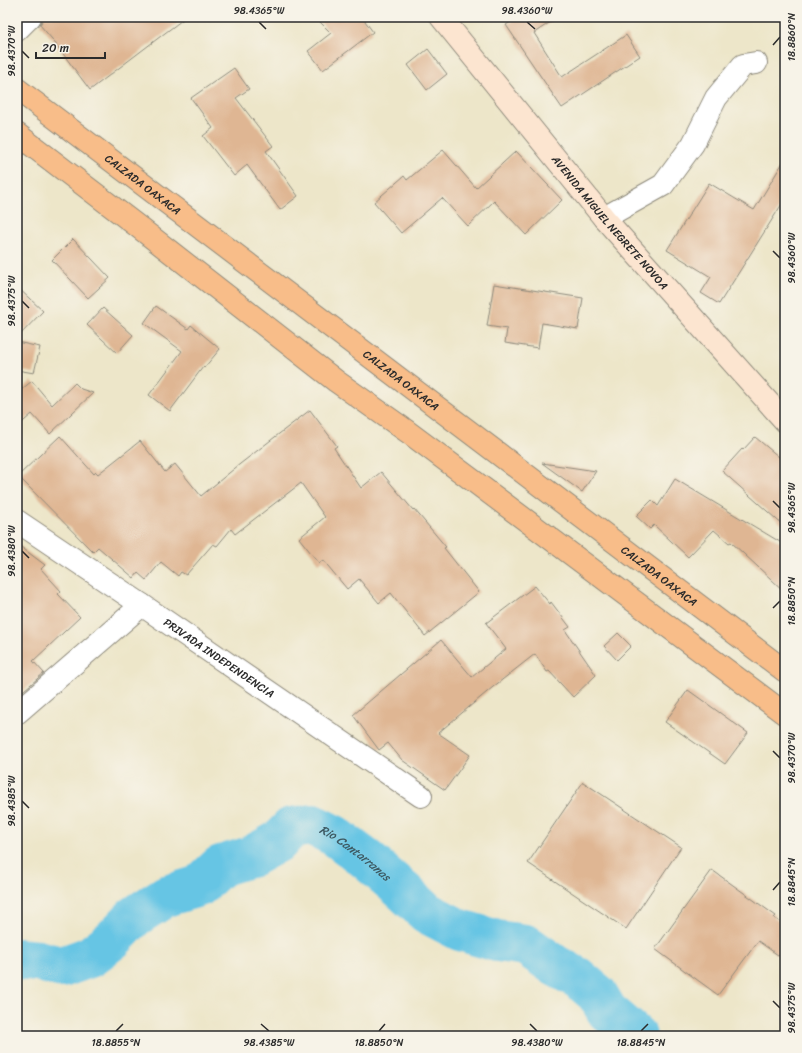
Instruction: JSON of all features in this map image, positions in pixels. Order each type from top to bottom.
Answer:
[{"type":"main road","name":"AVENIDA MIGUEL NEGRETE NOVOA","points":[[441,17],[604,218],[785,421]]},
{"type":"main road","name":"CALZADA OAXACA","points":[[17,89],[785,671]]},
{"type":"main road","points":[[17,134],[336,381],[414,437],[785,714]]},
{"type":"street","points":[[17,30],[30,17]]},
{"type":"street","points":[[604,218],[663,185],[693,144],[716,98],[743,65],[756,63]]},
{"type":"street","name":"PRIVADA INDEPENDENCIA","points":[[17,521],[421,796]]},
{"type":"street","points":[[17,713],[142,605]]},
{"type":"building","points":[[42,17],[186,17],[90,90],[40,25]]},
{"type":"building","points":[[315,17],[362,17],[373,32],[323,70],[308,51],[331,33]]},
{"type":"building","points":[[518,17],[558,17],[534,33],[562,77],[626,35],[640,56],[562,108],[506,25]]},
{"type":"building","points":[[428,49],[447,74],[427,90],[408,65]]},
{"type":"building","points":[[234,68],[249,89],[236,98],[273,146],[266,151],[298,196],[280,210],[247,165],[234,176],[203,136],[213,128],[191,98]]},
{"type":"building","points":[[443,150],[476,188],[516,151],[562,200],[526,235],[494,201],[468,226],[442,198],[401,233],[374,202],[404,176],[407,180]]},
{"type":"building","points":[[785,159],[785,199],[719,304],[701,293],[711,277],[667,250],[709,183],[754,210]]},
{"type":"building","points":[[73,239],[110,278],[88,298],[52,260]]},
{"type":"building","points":[[494,284],[583,298],[578,329],[542,323],[538,348],[505,343],[507,329],[487,326]]},
{"type":"building","points":[[17,287],[43,311],[17,338]]},
{"type":"building","points":[[156,306],[188,329],[191,325],[220,349],[204,368],[203,367],[170,411],[149,395],[182,351],[144,323]]},
{"type":"building","points":[[103,308],[133,335],[117,353],[87,325]]},
{"type":"building","points":[[17,342],[40,347],[34,373],[17,370]]},
{"type":"building","points":[[32,381],[52,405],[75,383],[81,389],[93,393],[50,434],[32,414],[17,427],[17,393]]},
{"type":"building","points":[[310,410],[337,446],[334,448],[361,488],[381,472],[446,547],[444,548],[479,592],[425,636],[391,593],[379,603],[359,579],[347,589],[323,560],[319,563],[299,538],[325,517],[301,483],[235,534],[231,529],[217,546],[213,544],[186,575],[181,572],[178,576],[161,562],[146,580],[138,573],[134,578],[98,547],[93,552],[18,476],[60,436],[94,474],[96,472],[98,474],[140,441],[165,472],[175,464],[201,496]]},
{"type":"building","points":[[755,437],[785,462],[785,527],[722,471]]},
{"type":"building","points":[[542,463],[596,471],[582,492]]},
{"type":"building","points":[[675,479],[785,545],[785,592],[731,542],[729,543],[714,530],[688,557],[654,525],[650,529],[636,516],[652,500],[658,506]]},
{"type":"building","points":[[17,544],[45,565],[41,569],[61,591],[58,594],[80,617],[33,661],[44,673],[17,696]]},
{"type":"building","points":[[535,586],[550,604],[551,602],[570,627],[565,630],[596,675],[573,697],[549,671],[547,672],[535,654],[438,733],[470,755],[445,790],[402,760],[388,743],[379,750],[353,715],[441,640],[472,677],[506,649],[486,623]]},
{"type":"building","points":[[618,633],[631,646],[617,660],[604,646]]},
{"type":"building","points":[[688,690],[748,733],[725,764],[665,722]]},
{"type":"building","points":[[583,782],[681,847],[626,929],[528,863]]},
{"type":"building","points":[[712,870],[776,916],[774,918],[785,925],[785,960],[758,941],[718,995],[655,949]]},
{"type":"waterway","name":"Rio Cantarranas","points":[[17,959],[38,961],[62,967],[90,957],[113,939],[134,917],[166,896],[199,886],[220,866],[250,857],[279,841],[291,828],[313,825],[335,836],[366,859],[427,913],[460,930],[497,941],[526,945],[556,966],[578,978],[597,994],[607,1011],[636,1036]]}]
